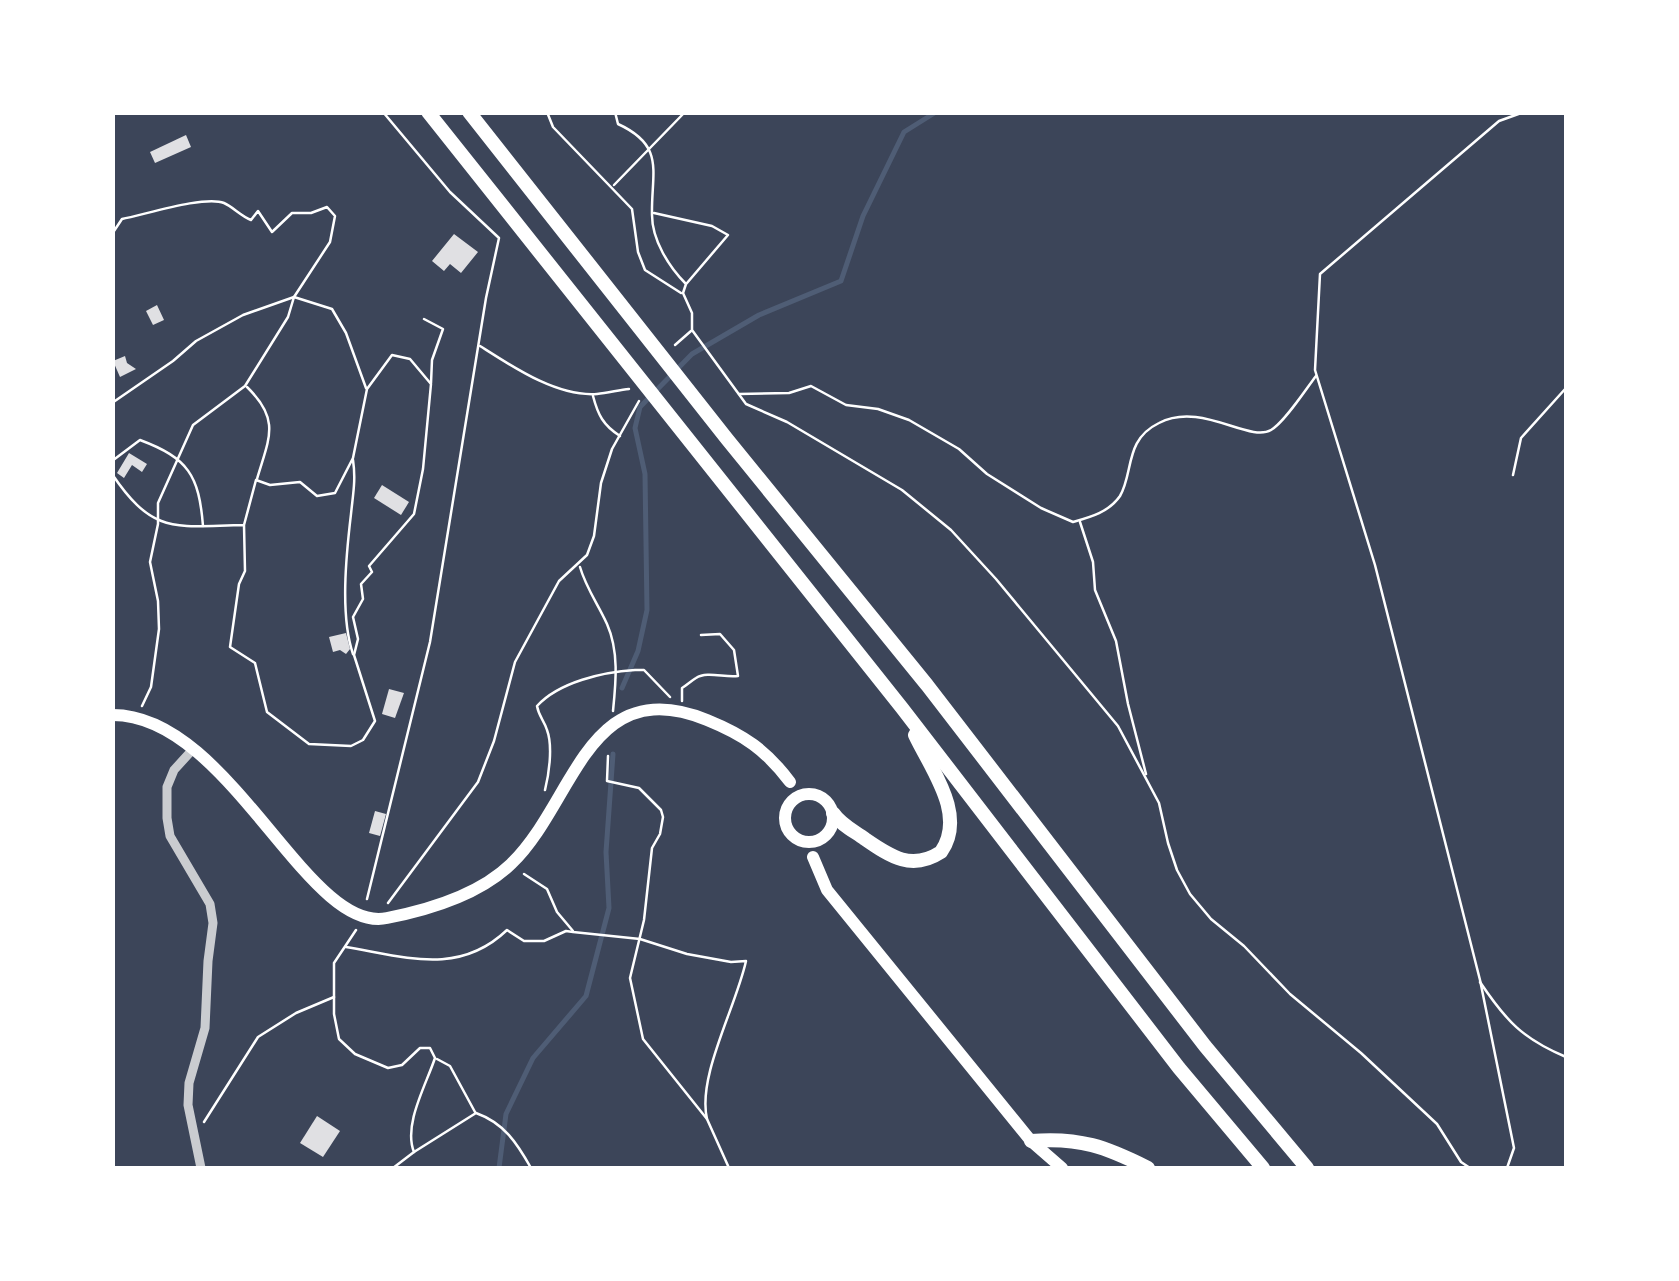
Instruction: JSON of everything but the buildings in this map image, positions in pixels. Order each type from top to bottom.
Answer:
[{"type":"highway","points":[[428,112],[902,708],[1087,951],[1263,1168]]},
{"type":"highway","points":[[469,112],[727,439],[928,685],[1204,1046],[1307,1168]]},
{"type":"highway","points":[[833,813],[838,821],[879,849],[906,862],[930,858],[945,848],[951,821],[945,796],[902,708]]},
{"type":"highway","points":[[1032,1141],[1060,1139],[1101,1145],[1148,1168]]},
{"type":"main road","points":[[112,715],[153,722],[194,748],[321,887],[348,912],[363,918],[382,920],[435,904],[480,886],[510,866],[546,821],[594,740],[613,724],[638,713],[680,708],[716,724],[750,741],[771,756],[790,782],[825,800],[833,813],[831,828],[820,840],[813,857]]},
{"type":"main road","points":[[790,782],[786,827],[813,857],[828,890],[1032,1141],[1062,1168]]},
{"type":"main road","points":[[789,804],[810,794]]},
{"type":"main road","points":[[797,839],[820,840]]},
{"type":"street","points":[[194,748],[174,770],[168,786],[167,818],[170,836],[210,904],[213,923],[205,1028],[189,1083],[188,1104],[201,1168]]},
{"type":"path","points":[[383,112],[450,192],[499,238],[430,642],[363,918],[334,963],[338,1039],[355,1054],[388,1068],[402,1065],[420,1048],[430,1048],[436,1058],[450,1066],[476,1113],[491,1118],[506,1130],[531,1168]]},
{"type":"path","points":[[548,112],[553,126],[632,209],[638,252],[645,270],[683,294],[692,313],[692,330],[746,404],[787,422],[902,490],[951,530],[996,578],[1118,726],[1159,803],[1177,870],[1201,906],[1290,994],[1437,1124],[1470,1168]]},
{"type":"path","points":[[615,112],[618,124],[638,133],[653,152],[652,220],[670,268],[686,284]]},
{"type":"path","points":[[612,186],[685,112]]},
{"type":"path","points":[[1507,1168],[1514,1148],[1480,980],[1375,566],[1317,375],[1320,274],[1498,121],[1524,112]]},
{"type":"path","points":[[112,234],[122,220],[206,202],[224,203],[251,220],[258,210],[272,232],[292,214],[311,213],[328,206],[335,216],[330,242],[294,297],[288,317],[246,386],[193,425],[158,504],[150,562],[160,629],[147,695]]},
{"type":"path","points":[[652,212],[712,226],[728,235],[686,284],[683,294]]},
{"type":"path","points":[[112,403],[196,341],[243,315],[294,297],[332,309],[367,390]]},
{"type":"path","points":[[354,655],[358,639],[353,617],[363,598],[362,584],[372,572],[369,566],[414,514],[423,470],[432,360],[443,329],[424,318]]},
{"type":"path","points":[[668,352],[692,330]]},
{"type":"path","points":[[363,918],[390,901],[478,782],[494,741],[515,662],[559,581],[579,565],[594,536],[601,483],[643,392],[628,388],[592,394],[563,390],[538,381],[478,345]]},
{"type":"path","points":[[256,480],[270,485],[300,482],[317,496],[335,493],[352,458],[367,390],[392,355],[410,359],[431,384]]},
{"type":"path","points":[[738,394],[789,394],[810,386],[846,405],[878,409],[909,420],[959,449],[988,474],[1040,508],[1073,522],[1101,514],[1120,495],[1130,454],[1153,425],[1178,414],[1222,421],[1256,434],[1272,430],[1317,375]]},
{"type":"path","points":[[246,386],[262,402],[272,427],[244,525],[244,571],[238,584],[230,646],[255,663],[267,712],[309,744],[351,746],[363,740],[375,720],[345,631],[351,515],[357,482],[352,458]]},
{"type":"path","points":[[1513,475],[1521,438],[1566,388]]},
{"type":"path","points":[[592,394],[606,427],[620,436]]},
{"type":"path","points":[[112,461],[140,440],[179,459],[194,477],[201,498],[203,526]]},
{"type":"path","points":[[112,474],[130,500],[158,524],[244,525]]},
{"type":"path","points":[[1079,520],[1093,562],[1095,590],[1116,641],[1148,779]]},
{"type":"path","points":[[579,565],[589,594],[609,628],[616,671],[613,714]]},
{"type":"path","points":[[608,756],[608,782],[638,788],[664,817],[652,848],[640,939],[630,978],[643,1039],[707,1119],[729,1168]]},
{"type":"path","points":[[510,866],[547,889],[557,912],[573,932]]},
{"type":"path","points":[[345,947],[408,958],[446,959],[488,948],[507,930],[524,941],[544,941],[566,931],[640,939],[687,954],[746,961],[736,1000],[710,1064],[707,1119]]},
{"type":"path","points":[[1480,980],[1506,1019],[1530,1041],[1566,1058]]},
{"type":"path","points":[[195,1135],[258,1037],[296,1013],[334,997]]},
{"type":"path","points":[[414,1152],[411,1129],[436,1058]]},
{"type":"path","points":[[394,1168],[476,1113]]},
{"type":"shaded area","points":[[113,113],[1566,113],[1566,1168],[113,1168]]},
{"type":"waterway","points":[[622,688],[638,651],[647,610],[645,474],[635,428],[640,407],[692,354],[759,315],[841,281],[863,216],[904,132],[936,112]]},
{"type":"waterway","points":[[499,1168],[506,1114],[533,1058],[586,996],[609,908],[606,852],[613,754]]}]
